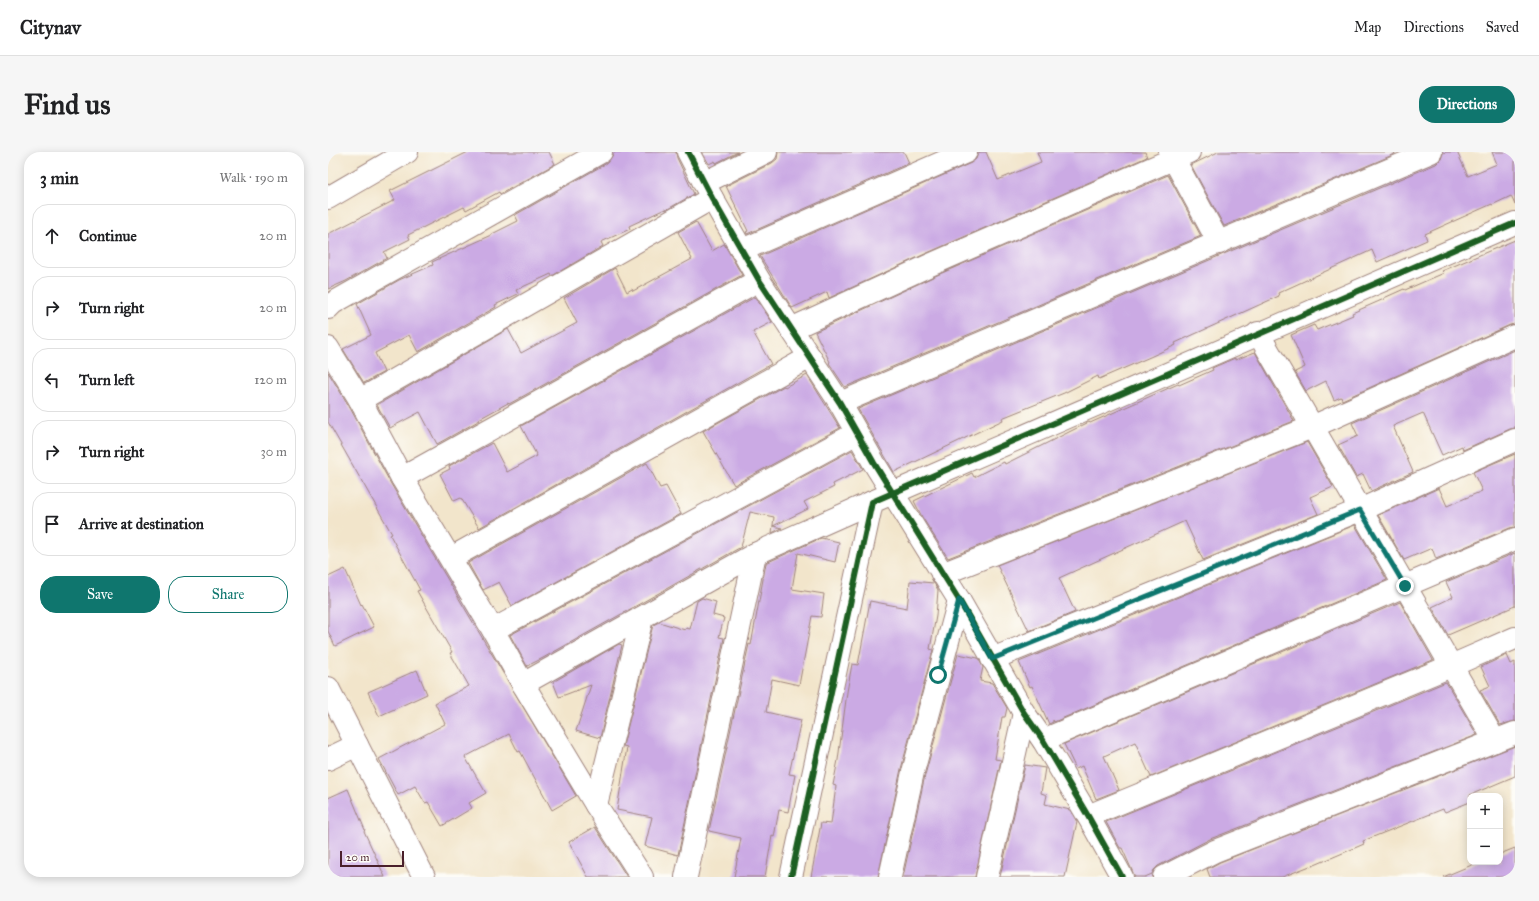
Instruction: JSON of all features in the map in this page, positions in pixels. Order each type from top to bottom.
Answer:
[{"type":"street","points":[[328,198],[407,152]]},
{"type":"street","points":[[328,308],[333,303],[601,152]]},
{"type":"street","points":[[688,152],[759,280],[840,403],[893,494],[959,600],[1024,713],[1088,816],[1122,877]]},
{"type":"street","points":[[360,400],[708,190],[766,152]]},
{"type":"street","points":[[840,403],[1431,152]]},
{"type":"street","points":[[742,250],[958,154]]},
{"type":"street","points":[[791,328],[1178,154],[1219,243]]},
{"type":"street","points":[[523,684],[755,554],[1258,333],[1515,223]]},
{"type":"street","points":[[402,478],[759,280]]},
{"type":"street","points":[[1258,333],[1495,741]]},
{"type":"street","points":[[942,574],[1312,427],[1515,336]]},
{"type":"street","points":[[328,348],[360,400],[402,478],[451,558],[523,684],[596,805],[642,877]]},
{"type":"street","points":[[451,558],[810,356]]},
{"type":"street","points":[[493,630],[857,433]]},
{"type":"street","points":[[992,659],[1360,510],[1515,440]]},
{"type":"street","points":[[792,877],[872,502]]},
{"type":"street","points":[[1042,740],[1515,539]]},
{"type":"street","points":[[686,877],[755,554]]},
{"type":"street","points":[[890,877],[913,772],[959,600]]},
{"type":"street","points":[[596,805],[642,618]]},
{"type":"street","points":[[1088,816],[1451,666],[1515,638]]},
{"type":"street","points":[[328,688],[424,877]]},
{"type":"street","points":[[987,877],[1024,713]]},
{"type":"street","points":[[1164,877],[1215,851],[1515,732]]},
{"type":"street","points":[[328,759],[357,745]]},
{"type":"building","points":[[468,152],[549,152],[555,164],[500,194],[499,192],[466,210],[464,207],[408,235],[410,239],[384,252],[387,258],[346,281],[328,289],[328,234],[395,200],[390,191]]},
{"type":"building","points":[[615,152],[676,152],[677,158],[694,194],[666,210],[665,209],[629,226],[630,229],[601,242],[603,246],[552,276],[551,274],[516,290],[518,294],[495,305],[496,307],[418,352],[409,335],[375,353],[384,372],[364,383],[343,349],[371,335],[357,304],[399,280],[433,265],[432,262],[492,235],[518,221],[515,215],[607,163]]},
{"type":"building","points":[[702,152],[738,152],[716,163],[715,161],[709,164]]},
{"type":"building","points":[[778,152],[904,152],[909,163],[747,234],[746,232],[748,231],[726,186],[772,163],[777,159]]},
{"type":"building","points":[[986,152],[998,180],[1041,162],[1037,152],[1145,152],[1147,157],[925,254],[829,298],[827,292],[792,308],[760,256],[971,163],[976,159],[978,153]]},
{"type":"building","points":[[1218,152],[1394,152],[1395,154],[1224,226],[1191,165]]},
{"type":"building","points":[[1457,152],[1468,176],[1497,164],[1492,152],[1515,152],[1515,205],[1511,196],[1425,234],[1427,240],[1377,262],[1372,250],[1278,293],[1279,296],[1175,343],[1176,345],[1099,379],[1098,376],[1064,393],[1002,418],[1003,420],[894,472],[858,409],[1436,164],[1441,159],[1443,153]]},
{"type":"building","points":[[1168,175],[1201,236],[845,387],[829,363],[830,362],[815,332],[935,276]]},
{"type":"building","points":[[696,222],[712,251],[724,244],[742,275],[509,404],[508,403],[479,419],[480,420],[437,444],[420,412],[390,428],[377,405],[508,329],[521,353],[577,323],[564,298],[615,268],[627,292],[632,289],[633,291],[692,259],[678,232]]},
{"type":"building","points":[[1515,240],[1515,324],[1342,400],[1341,397],[1334,400],[1326,381],[1306,391],[1295,372],[1305,367],[1291,335],[1314,325],[1317,330],[1353,315],[1352,313],[1384,298],[1444,273],[1442,271]]},
{"type":"building","points":[[755,297],[772,322],[753,332],[771,364],[479,528],[461,498],[454,501],[440,474],[450,469],[449,466],[492,443],[507,472],[537,456],[521,426]]},
{"type":"building","points":[[1515,350],[1515,428],[1463,450],[1462,446],[1442,455],[1423,413],[1393,426],[1413,472],[1371,491],[1363,474],[1356,477],[1338,445],[1358,436],[1352,423]]},
{"type":"building","points":[[1255,352],[1294,421],[948,558],[922,517],[914,501],[972,473],[974,477],[1004,462],[1005,464],[1089,422],[1090,423],[1178,384],[1179,385],[1213,370],[1212,368],[1235,358],[1235,360]]},
{"type":"building","points":[[328,372],[349,406],[391,484],[576,796],[552,810],[520,751],[518,752],[509,734],[465,757],[486,793],[469,803],[472,808],[442,826],[428,802],[425,803],[415,786],[398,795],[379,759],[445,724],[435,703],[469,686],[450,653],[452,652],[417,591],[420,590],[390,535],[392,534],[328,422]]},
{"type":"building","points":[[807,375],[840,428],[734,485],[703,431],[784,386],[785,387]]},
{"type":"building","points":[[1307,442],[1333,487],[1310,497],[1318,514],[1203,560],[1185,521],[1059,578],[1075,612],[1029,631],[997,565]]},
{"type":"building","points":[[852,450],[863,469],[833,484],[834,487],[804,502],[808,509],[773,526],[782,528],[772,533],[774,517],[750,512],[741,547],[527,666],[510,635]]},
{"type":"building","points":[[1515,454],[1515,527],[1436,559],[1432,548],[1404,560],[1378,515],[1439,488],[1447,506],[1482,491],[1473,472]]},
{"type":"building","points":[[647,463],[660,488],[666,486],[681,514],[512,606],[499,582],[483,590],[468,563]]},
{"type":"building","points":[[1355,525],[1387,580],[1054,722],[1053,720],[1053,722],[1049,724],[1032,686],[1030,687],[1019,662]]},
{"type":"building","points":[[821,538],[839,542],[835,562],[798,553],[792,589],[824,594],[821,617],[812,616],[799,685],[772,679],[766,712],[801,720],[789,774],[795,775],[788,812],[779,810],[774,837],[772,836],[765,877],[734,877],[741,838],[709,831],[749,644],[751,645],[766,563]]},
{"type":"building","points":[[1515,553],[1515,606],[1448,635],[1432,607],[1453,597],[1446,582]]},
{"type":"building","points":[[345,569],[361,605],[362,604],[374,627],[335,646],[328,631],[328,577]]},
{"type":"building","points":[[910,581],[934,583],[938,590],[936,616],[930,649],[933,650],[901,769],[878,877],[811,877],[821,823],[831,824],[836,786],[833,785],[838,760],[847,692],[852,664],[858,665],[870,601],[907,608]]},
{"type":"building","points":[[702,598],[716,602],[713,615],[724,618],[719,637],[724,638],[678,855],[645,846],[652,817],[617,810],[627,747],[623,746],[653,625],[659,622],[685,630],[686,628],[690,629],[697,601]]},
{"type":"building","points":[[1400,602],[1433,660],[1151,777],[1135,742],[1104,756],[1119,790],[1096,799],[1082,766],[1076,769],[1064,744]]},
{"type":"building","points":[[619,644],[622,645],[600,738],[576,731],[591,685],[559,697],[553,682]]},
{"type":"building","points":[[958,654],[978,658],[983,667],[980,681],[992,683],[1007,708],[1005,717],[1002,717],[995,759],[1001,760],[975,877],[903,877],[925,775]]},
{"type":"building","points":[[1507,655],[1511,664],[1515,662],[1515,721],[1500,725],[1480,690],[1490,686],[1481,667]]},
{"type":"building","points":[[417,670],[427,694],[379,716],[368,692]]},
{"type":"building","points":[[1446,682],[1477,735],[1210,839],[1158,866],[1152,874],[1145,877],[1135,877],[1122,848],[1120,848],[1106,822]]},
{"type":"building","points":[[1515,746],[1515,776],[1475,793],[1467,793],[1467,803],[1445,812],[1443,809],[1363,841],[1364,844],[1310,867],[1282,877],[1210,877],[1207,869],[1220,862]]},
{"type":"building","points":[[1025,765],[1045,768],[1041,793],[1047,795],[1045,804],[1070,810],[1077,822],[1065,877],[1000,877]]},
{"type":"building","points":[[348,789],[365,830],[364,831],[385,877],[328,877],[328,798]]},
{"type":"building","points":[[595,827],[627,877],[588,877],[569,842]]},
{"type":"building","points":[[1515,848],[1515,877],[1443,877],[1472,865],[1503,865],[1503,853]]},
{"type":"cycle path","points":[[688,152],[712,198],[759,280],[840,403],[874,463],[959,600],[1024,713],[1043,740],[1122,877]]},
{"type":"cycle path","points":[[791,877],[872,502],[1515,223]]},
{"type":"route","points":[[938,675],[959,600],[992,659],[1360,510],[1405,586]]}]
